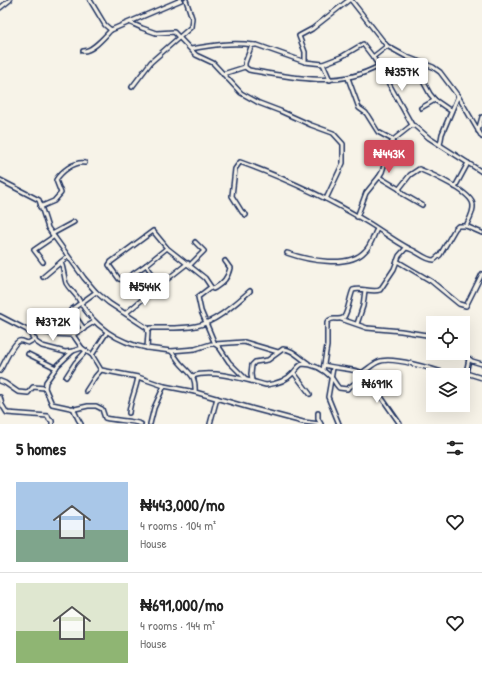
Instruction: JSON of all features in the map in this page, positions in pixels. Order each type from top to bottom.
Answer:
[{"type":"street","points":[[0,8],[10,0]]},
{"type":"street","points":[[90,0],[108,28],[111,30]]},
{"type":"street","points":[[83,51],[88,51],[111,30],[131,23],[181,0]]},
{"type":"street","points":[[132,87],[151,62],[191,27],[192,18],[186,0]]},
{"type":"street","points":[[305,62],[305,52],[299,36],[312,29],[350,0],[387,46],[407,57],[425,63],[440,72],[458,96],[482,137]]},
{"type":"street","points":[[131,23],[156,33],[172,32],[199,56],[213,63],[241,93],[251,99],[333,134],[343,144],[344,163],[326,199]]},
{"type":"street","points":[[191,49],[218,44],[254,44],[305,62],[323,64],[341,57],[363,44],[373,56],[412,125],[428,138],[482,172]]},
{"type":"street","points":[[245,67],[251,47],[254,44]]},
{"type":"street","points":[[373,56],[387,46]]},
{"type":"street","points":[[425,63],[423,69],[418,72],[435,100],[451,111]]},
{"type":"street","points":[[323,64],[330,80]]},
{"type":"street","points":[[245,67],[249,70],[297,78],[330,80],[357,76],[379,66]]},
{"type":"street","points":[[223,74],[245,67]]},
{"type":"street","points":[[348,78],[359,108],[366,113],[378,132],[393,140]]},
{"type":"street","points":[[440,145],[442,134],[458,96]]},
{"type":"street","points":[[421,108],[435,100]]},
{"type":"street","points":[[478,131],[482,119]]},
{"type":"street","points":[[357,217],[366,193],[379,177],[386,154],[393,140],[412,125]]},
{"type":"street","points":[[40,207],[54,200],[61,193],[56,180],[63,172],[80,162],[85,163]]},
{"type":"street","points":[[246,215],[242,212],[232,196],[235,169],[240,162],[258,168],[326,199],[377,229],[393,241],[430,260],[434,260],[440,255],[458,226],[466,226],[482,233]]},
{"type":"street","points":[[455,188],[468,163]]},
{"type":"street","points":[[399,189],[410,175],[419,168],[455,188],[469,198],[473,204],[473,210],[466,226]]},
{"type":"street","points":[[379,177],[422,205]]},
{"type":"street","points":[[0,180],[39,200],[40,207],[52,236],[96,292],[115,307],[147,328],[147,348]]},
{"type":"street","points":[[42,262],[34,250],[74,222]]},
{"type":"street","points":[[287,254],[323,261],[358,258],[366,250],[377,229]]},
{"type":"street","points":[[167,248],[146,265],[122,281],[117,277],[109,265],[153,231],[167,248],[205,278],[211,287]]},
{"type":"street","points":[[126,313],[204,251],[195,242]]},
{"type":"street","points":[[341,319],[345,316],[353,290],[356,288],[365,290],[380,290],[404,250],[408,248]]},
{"type":"street","points":[[43,277],[67,257]]},
{"type":"street","points":[[225,261],[230,268],[226,279],[217,287],[213,289],[211,287],[198,297],[201,310],[215,344],[219,347],[229,362],[250,380]]},
{"type":"street","points":[[397,261],[431,281],[459,304],[466,306],[482,274]]},
{"type":"street","points":[[61,262],[66,282],[94,322],[124,342],[147,348],[172,351],[195,349],[211,344],[244,342],[278,352]]},
{"type":"street","points":[[146,265],[160,285]]},
{"type":"street","points":[[357,324],[363,306],[365,290]]},
{"type":"street","points":[[148,331],[150,328],[196,326],[227,310],[250,291]]},
{"type":"street","points":[[84,330],[71,310],[96,292]]},
{"type":"street","points":[[0,316],[22,327],[39,344],[46,347],[65,352],[82,348]]},
{"type":"street","points":[[323,370],[327,346],[327,323],[332,318],[341,319],[367,328],[426,335]]},
{"type":"street","points":[[35,330],[53,334],[73,335],[84,330],[94,322]]},
{"type":"street","points":[[92,355],[107,332]]},
{"type":"street","points":[[73,335],[82,348],[92,355],[102,370],[138,377],[164,386],[195,392],[303,422],[320,424],[318,414]]},
{"type":"street","points":[[0,371],[13,347],[18,341],[28,343],[35,339]]},
{"type":"street","points":[[250,380],[252,365],[255,362],[268,360],[283,349],[290,349],[300,358],[323,370],[332,378],[339,388],[347,389],[379,361],[397,361],[428,368]]},
{"type":"street","points":[[74,351],[56,368],[46,382],[45,388],[52,404],[73,408],[96,406],[102,409],[106,418],[137,422],[141,424]]},
{"type":"street","points":[[66,377],[74,363],[86,351]]},
{"type":"street","points":[[172,351],[180,364],[193,376],[196,384],[195,392]]},
{"type":"street","points":[[28,354],[49,363],[56,368]]},
{"type":"street","points":[[470,359],[482,364]]},
{"type":"street","points":[[193,376],[210,374],[236,377],[266,385],[276,384],[294,373],[302,364],[310,364]]},
{"type":"street","points":[[324,365],[364,373],[400,424]]},
{"type":"street","points":[[333,368],[328,397],[339,424]]},
{"type":"street","points":[[86,391],[95,376],[102,370]]},
{"type":"street","points":[[294,373],[310,394]]},
{"type":"street","points":[[470,374],[482,378]]},
{"type":"street","points":[[129,413],[129,408],[137,386],[138,377]]},
{"type":"street","points":[[0,381],[18,392],[28,393],[33,387],[45,388]]},
{"type":"street","points":[[150,424],[154,408],[164,386]]},
{"type":"street","points":[[0,397],[2,405],[7,413],[48,416],[52,421],[52,424]]},
{"type":"street","points":[[210,424],[217,398]]},
{"type":"street","points":[[73,408],[81,424]]}]
